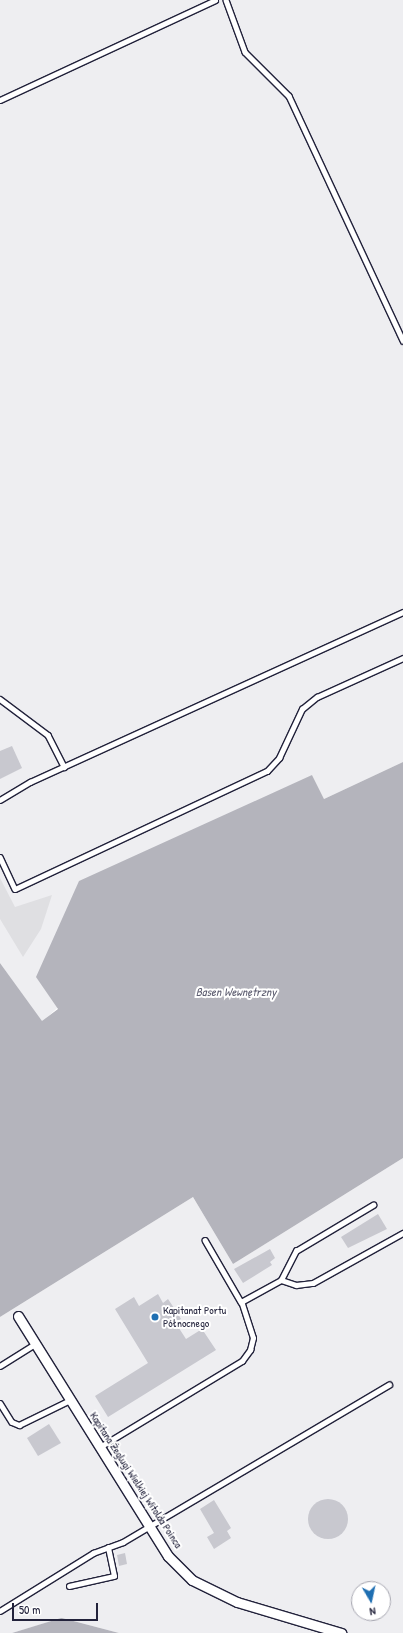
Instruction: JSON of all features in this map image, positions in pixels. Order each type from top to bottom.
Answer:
[{"type":"street","name":"Kapitana Żeglugi Wielkiej Witolda Poinca","points":[[18,1316],[150,1526],[178,1565],[192,1580],[217,1595],[342,1633]]},
{"type":"lane","points":[[0,100],[215,0]]},
{"type":"lane","points":[[226,0],[245,52],[289,96],[403,341]]},
{"type":"lane","points":[[0,800],[64,767],[403,612]]},
{"type":"lane","points":[[0,857],[15,889],[267,771],[279,758],[302,709],[318,697],[403,658]]},
{"type":"lane","points":[[0,698],[48,735],[64,767]]},
{"type":"lane","points":[[241,1302],[281,1280],[296,1251],[373,1205]]},
{"type":"lane","points":[[281,1280],[296,1285],[313,1283],[403,1233]]},
{"type":"lane","points":[[100,1447],[242,1361],[250,1350],[253,1338],[241,1302],[206,1240]]},
{"type":"lane","points":[[0,1366],[35,1344]]},
{"type":"lane","points":[[0,1611],[93,1553],[108,1548],[150,1526],[389,1385]]},
{"type":"lane","points":[[0,1403],[12,1422],[19,1425],[70,1400]]},
{"type":"lane","points":[[69,1586],[114,1576],[108,1548]]},
{"type":"shaded area","points":[[0,0],[403,0],[403,762],[324,799],[312,775],[42,1022],[0,963]]},
{"type":"shaded area","points":[[0,878],[15,907],[52,895],[41,929],[23,957],[0,919]]},
{"type":"shaded area","points":[[403,1158],[403,1633],[119,1633],[62,1618],[12,1633],[0,1633],[0,1317],[193,1197],[233,1264]]},
{"type":"water","name":"Basen Wewnętrzny","points":[[403,762],[403,1158],[233,1264],[193,1197],[0,1317],[0,963],[42,1021],[58,1009],[36,977],[79,881],[312,775],[324,799]]},
{"type":"water","points":[[62,1618],[119,1633],[12,1633]]},
{"type":"building","points":[[12,746],[22,768],[0,779],[0,751]]},
{"type":"building","points":[[378,1214],[387,1229],[348,1248],[341,1237]]},
{"type":"building","points":[[270,1249],[275,1258],[270,1262],[272,1265],[243,1283],[234,1269]]},
{"type":"building","points":[[158,1294],[163,1303],[168,1299],[178,1314],[181,1319],[175,1322],[186,1339],[202,1329],[216,1350],[108,1417],[95,1396],[148,1363],[115,1309],[134,1297],[139,1306]]},
{"type":"building","points":[[49,1424],[61,1443],[38,1456],[27,1438]]},
{"type":"building","points":[[332,1499],[339,1502],[345,1508],[348,1519],[347,1527],[339,1536],[332,1539],[324,1539],[317,1536],[309,1527],[308,1515],[311,1508],[320,1500]]},
{"type":"building","points":[[214,1500],[231,1528],[227,1531],[231,1538],[214,1549],[207,1537],[214,1533],[200,1509]]},
{"type":"building","points":[[125,1553],[127,1564],[119,1566],[117,1555]]},
{"type":"place","name":"Kapitanat Portu Północnego","points":[[155,1317]]}]
